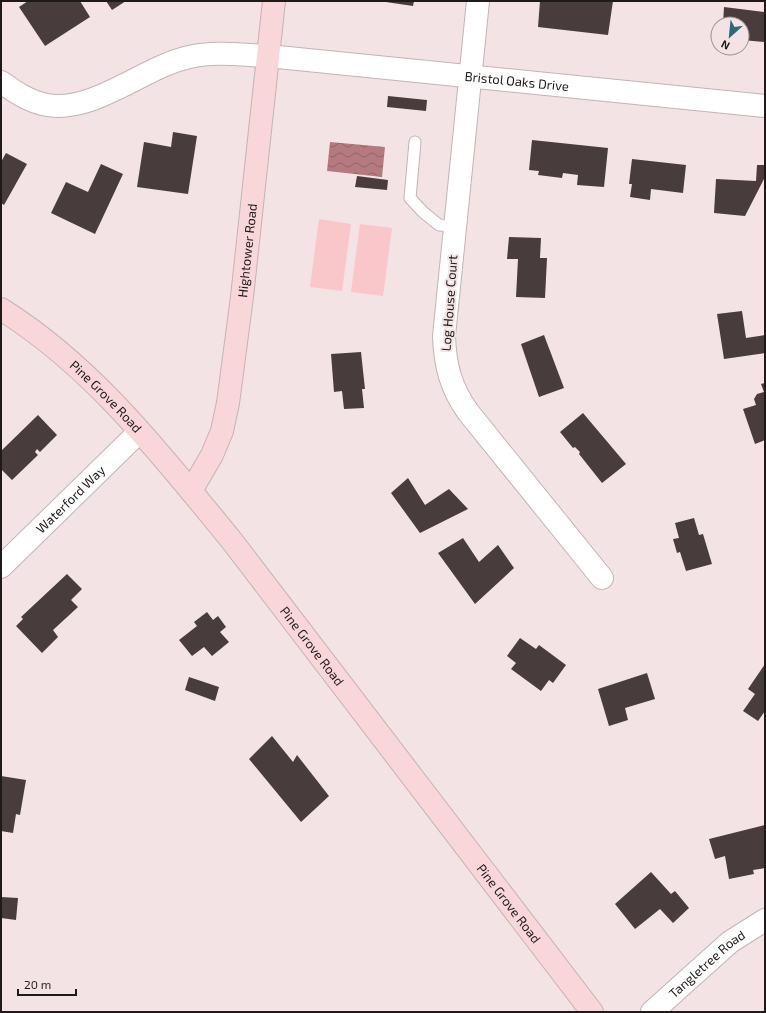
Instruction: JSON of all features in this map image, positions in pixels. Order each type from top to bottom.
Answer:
[{"type":"main road","name":"Hightower Road","points":[[191,491],[212,455],[222,431],[228,403],[274,1]]},
{"type":"main road","name":"Pine Grove Road","points":[[1,309],[53,348],[98,386],[191,491],[232,541],[592,1012]]},
{"type":"street","name":"Log House Court","points":[[478,1],[444,336],[448,375],[457,395],[468,412],[602,578]]},
{"type":"street","name":"Bristol Oaks Drive","points":[[1,82],[14,92],[30,100],[47,105],[68,104],[90,100],[116,90],[162,66],[189,57],[215,53],[268,56],[765,106]]},
{"type":"street","name":"Waterford Way","points":[[1,567],[139,432]]},
{"type":"street","name":"Tangletree Road","points":[[652,1012],[730,942],[765,920]]},
{"type":"lane","points":[[415,142],[410,198],[423,212],[439,224],[455,226]]},
{"type":"shaded area","points":[[319,219],[351,224],[342,291],[310,287]]},
{"type":"shaded area","points":[[360,224],[392,228],[383,296],[351,292]]},
{"type":"water","points":[[330,142],[385,147],[382,177],[327,171]]},
{"type":"building","points":[[28,1],[80,1],[90,17],[45,46],[19,7]]},
{"type":"building","points":[[106,1],[126,1],[112,10]]},
{"type":"building","points":[[379,1],[414,1],[413,6]]},
{"type":"building","points":[[540,1],[613,1],[608,35],[538,27]]},
{"type":"building","points":[[724,7],[765,12],[765,42],[750,41],[750,16],[723,16]]},
{"type":"building","points":[[388,96],[427,100],[426,111],[387,107]]},
{"type":"building","points":[[173,132],[197,136],[188,194],[137,187],[144,142],[171,147]]},
{"type":"building","points":[[532,140],[608,148],[604,187],[577,185],[578,175],[563,173],[562,178],[538,175],[539,171],[529,170]]},
{"type":"building","points":[[6,153],[27,164],[4,205],[1,203],[1,162]]},
{"type":"building","points":[[632,159],[686,165],[683,193],[651,189],[650,200],[630,197],[632,184],[629,184]]},
{"type":"building","points":[[101,164],[123,174],[95,234],[51,213],[66,182],[88,192]]},
{"type":"building","points":[[757,165],[765,165],[765,177],[745,216],[714,213],[716,179],[756,181]]},
{"type":"building","points":[[357,176],[388,180],[387,190],[355,187]]},
{"type":"building","points":[[509,237],[541,238],[540,258],[547,258],[545,298],[516,297],[518,259],[507,259]]},
{"type":"building","points":[[742,311],[746,338],[765,335],[765,353],[724,359],[717,314]]},
{"type":"building","points":[[544,335],[564,388],[539,397],[521,344]]},
{"type":"building","points":[[361,352],[365,389],[362,389],[364,408],[344,409],[342,391],[334,392],[331,354]]},
{"type":"building","points":[[765,383],[765,440],[755,444],[743,409],[756,405],[754,399],[757,394],[764,392],[761,384]]},
{"type":"building","points":[[583,413],[626,464],[602,483],[579,454],[580,452],[575,447],[573,448],[560,432]]},
{"type":"building","points":[[38,415],[57,435],[40,452],[37,449],[35,452],[38,455],[12,480],[1,469],[1,451]]},
{"type":"building","points":[[408,478],[425,505],[449,489],[468,509],[420,533],[391,493]]},
{"type":"building","points":[[694,518],[699,535],[703,534],[712,564],[686,571],[680,552],[677,553],[673,539],[679,538],[675,523]]},
{"type":"building","points":[[463,538],[479,562],[498,545],[514,568],[475,604],[438,553]]},
{"type":"building","points":[[67,574],[82,589],[71,600],[78,607],[53,630],[58,637],[42,653],[16,626],[23,619],[21,617]]},
{"type":"building","points":[[207,612],[213,620],[218,616],[226,627],[220,632],[229,642],[212,656],[204,647],[192,656],[179,640],[197,626],[194,622]]},
{"type":"building","points":[[520,638],[536,649],[539,645],[566,665],[553,683],[549,680],[541,691],[511,669],[516,663],[507,656]]},
{"type":"building","points":[[765,664],[765,711],[758,721],[743,711],[755,694],[748,689]]},
{"type":"building","points":[[647,673],[655,699],[625,708],[628,720],[609,726],[598,689]]},
{"type":"building","points":[[189,677],[219,687],[215,701],[185,690]]},
{"type":"building","points":[[272,736],[293,762],[297,755],[329,796],[301,822],[249,759]]},
{"type":"building","points":[[1,776],[26,780],[20,815],[16,814],[13,833],[1,831]]},
{"type":"building","points":[[765,825],[765,868],[753,870],[754,874],[729,879],[725,856],[715,859],[709,839]]},
{"type":"building","points":[[651,872],[671,894],[675,891],[689,908],[673,923],[660,909],[635,929],[615,904]]},
{"type":"building","points":[[1,897],[18,898],[16,920],[1,918]]}]
